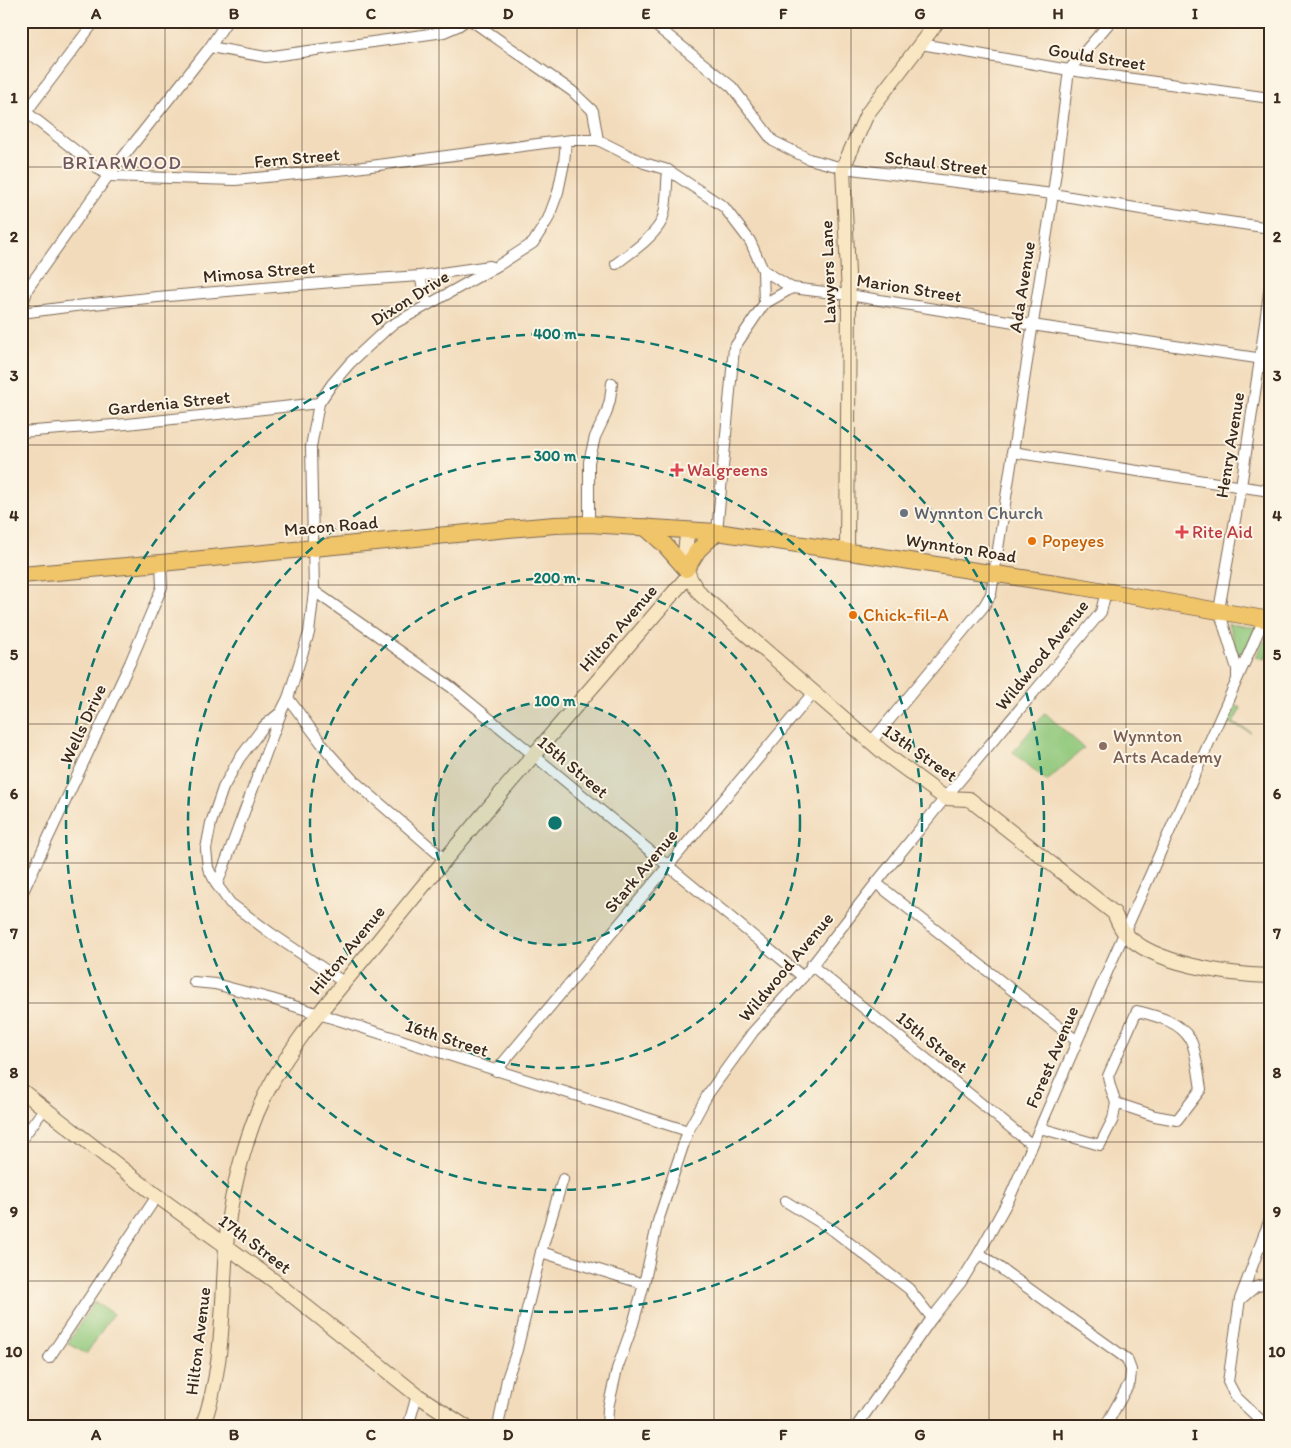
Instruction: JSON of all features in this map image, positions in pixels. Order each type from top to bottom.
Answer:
[{"type":"main road","name":"Macon Road","points":[[21,575],[555,525],[589,524],[646,527]]},
{"type":"main road","name":"Wynnton Road","points":[[646,527],[717,532],[847,550],[1106,591],[1267,619]]},
{"type":"main road","points":[[646,527],[664,544],[687,573],[698,550],[717,532]]},
{"type":"street","points":[[96,21],[23,113],[108,176]]},
{"type":"street","points":[[21,312],[28,288],[108,176],[210,47],[227,21]]},
{"type":"street","points":[[210,47],[266,57],[444,32],[465,21]]},
{"type":"street","points":[[472,21],[572,91],[586,104],[592,111],[598,140],[644,163],[668,170],[724,207],[750,241],[763,270],[764,304]]},
{"type":"street","name":"Schaul Street","points":[[650,21],[732,87],[773,141],[809,159],[843,168],[1053,194],[1270,228]]},
{"type":"street","name":"Lawyers Lane","points":[[847,550],[849,294],[843,168],[867,114],[938,21]]},
{"type":"street","points":[[1069,70],[1111,21]]},
{"type":"street","name":"Gould Street","points":[[921,44],[1069,70],[1270,98]]},
{"type":"street","name":"Ada Avenue","points":[[994,573],[1053,194],[1069,70]]},
{"type":"street","name":"Fern Street","points":[[108,176],[236,180],[348,169],[566,140],[598,140]]},
{"type":"street","name":"Dixon Drive","points":[[217,885],[281,712],[288,698],[309,633],[314,591],[311,447],[319,403],[332,384],[367,346],[390,326],[499,265],[533,243],[548,219],[558,192],[564,163],[566,140]]},
{"type":"street","points":[[616,264],[646,239],[660,223],[664,208],[668,170]]},
{"type":"street","name":"Mimosa Street","points":[[21,312],[157,297],[345,280],[420,276],[499,265]]},
{"type":"street","name":"Marion Street","points":[[763,270],[792,288],[849,294],[1032,325],[1265,359]]},
{"type":"street","points":[[420,276],[427,305]]},
{"type":"street","name":"Henry Avenue","points":[[1219,610],[1265,359],[1270,285]]},
{"type":"street","points":[[717,532],[734,348],[764,304],[792,288]]},
{"type":"street","points":[[589,524],[589,462],[595,438],[606,414],[612,383]]},
{"type":"street","name":"Gardenia Street","points":[[21,432],[127,424],[319,403]]},
{"type":"street","points":[[1012,452],[1270,491]]},
{"type":"street","points":[[687,573],[684,560],[688,530]]},
{"type":"street","name":"Wells Drive","points":[[21,896],[130,663],[162,587],[161,563]]},
{"type":"street","name":"13th Street","points":[[687,573],[701,595],[710,604],[871,742],[945,798],[969,799],[1114,913],[1124,933],[1144,949],[1176,962],[1214,970],[1270,976]]},
{"type":"street","name":"Hilton Avenue","points":[[202,1427],[216,1381],[227,1246],[233,1198],[257,1113],[284,1062],[319,1014],[444,859],[687,573]]},
{"type":"street","points":[[871,742],[984,606],[991,594],[994,573]]},
{"type":"street","name":"15th Street","points":[[314,591],[451,687],[803,977]]},
{"type":"street","name":"Wildwood Avenue","points":[[607,1427],[608,1408],[617,1369],[633,1324],[658,1221],[688,1131],[708,1094],[753,1032],[803,977],[945,798],[1101,612],[1106,591]]},
{"type":"street","points":[[1219,610],[1237,669],[1237,677]]},
{"type":"street","name":"Forest Avenue","points":[[856,1427],[932,1318],[961,1282],[1010,1197],[1237,677],[1267,619]]},
{"type":"street","name":"Stark Avenue","points":[[496,1071],[813,693]]},
{"type":"street","points":[[288,698],[328,752],[353,780],[444,859]]},
{"type":"street","name":"Dixon Drive","points":[[281,712],[264,726],[239,760],[223,788],[211,823],[206,849],[208,868],[230,903],[345,983]]},
{"type":"street","points":[[876,883],[1077,1041]]},
{"type":"street","name":"15th Street","points":[[811,965],[1032,1145]]},
{"type":"street","name":"16th Street","points":[[194,982],[215,984],[319,1014],[688,1131]]},
{"type":"street","points":[[1040,1128],[1100,1145],[1113,1119],[1116,1103],[1108,1076],[1137,1011],[1163,1018],[1182,1029],[1191,1040],[1200,1089],[1177,1120],[1156,1116],[1116,1103]]},
{"type":"street","name":"17th Street","points":[[21,1090],[157,1196],[227,1246],[417,1395],[466,1427]]},
{"type":"street","points":[[21,1140],[45,1108]]},
{"type":"street","points":[[498,1427],[507,1379],[517,1350],[540,1252],[563,1179]]},
{"type":"street","points":[[49,1358],[157,1196]]},
{"type":"street","points":[[785,1201],[834,1231],[909,1290],[932,1318]]},
{"type":"street","points":[[1268,1427],[1236,1397],[1228,1382],[1240,1299],[1270,1219]]},
{"type":"street","points":[[1264,1234],[1270,1251]]},
{"type":"street","points":[[540,1252],[644,1284]]},
{"type":"street","points":[[979,1253],[1127,1359],[1131,1370],[1130,1382],[1105,1427]]},
{"type":"street","points":[[1240,1299],[1255,1288],[1270,1283]]},
{"type":"street","points":[[408,1427],[417,1395]]},
{"type":"green space","points":[[1228,624],[1257,628],[1240,660]]},
{"type":"green space","points":[[1268,640],[1267,649],[1270,652],[1267,652],[1266,659],[1256,657],[1264,641]]},
{"type":"green space","points":[[1236,706],[1241,708],[1233,723],[1251,732],[1228,723]]},
{"type":"green space","points":[[1045,713],[1084,748],[1047,781],[1013,752]]},
{"type":"green space","points":[[94,1302],[113,1314],[86,1354],[68,1343]]},
{"type":"place","name":"Walgreens","points":[[677,470]]},
{"type":"place","name":"Wynnton Church","points":[[904,513]]},
{"type":"place","name":"Rite Aid","points":[[1182,532]]},
{"type":"place","name":"Popeyes","points":[[1032,541]]},
{"type":"place","name":"Chick-fil-A","points":[[853,615]]},
{"type":"place","name":"Wynnton Arts Academy","points":[[1103,746]]},
{"type":"district","name":"BRIARWOOD","points":[[122,162]]}]
